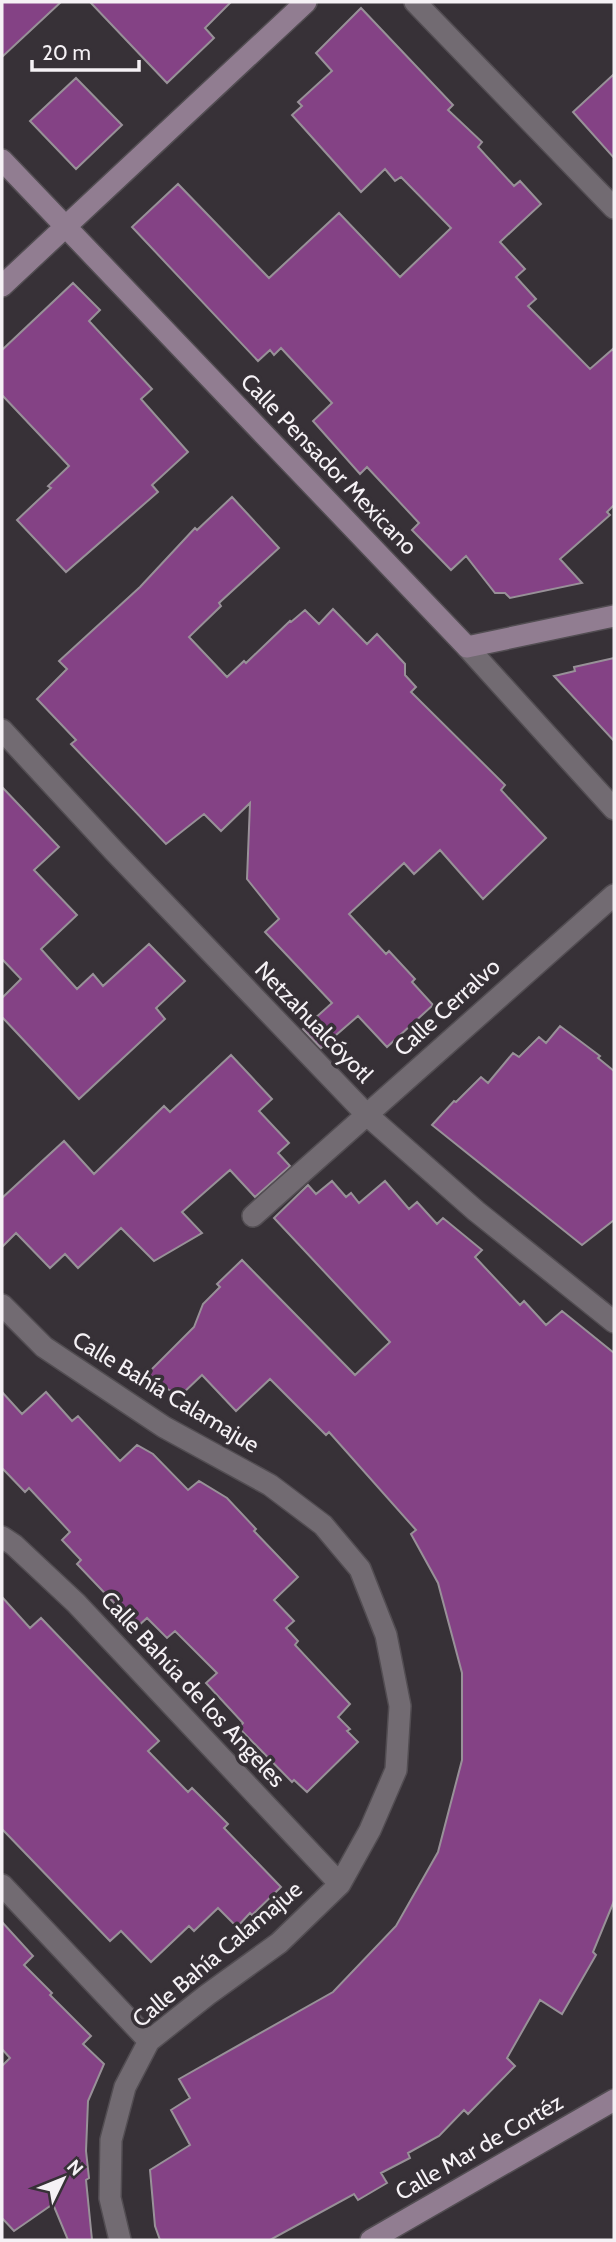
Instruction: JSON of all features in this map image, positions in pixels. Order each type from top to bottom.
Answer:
[{"type":"main road","points":[[2,286],[306,2]]},
{"type":"main road","name":"Calle Pensador Mexicano","points":[[2,160],[467,647]]},
{"type":"main road","points":[[467,647],[614,616]]},
{"type":"main road","name":"Calle Mar de Cortéz","points":[[370,2240],[614,2100]]},
{"type":"street","points":[[415,2],[614,208]]},
{"type":"street","name":"Calle Pensador Mexicano","points":[[467,647],[614,808]]},
{"type":"street","name":"Netzahualcóyotl","points":[[2,730],[366,1114],[476,1211],[614,1322]]},
{"type":"street","name":"Calle Cerralvo","points":[[253,1216],[614,895]]},
{"type":"street","name":"Calle Bahía Calamajue","points":[[2,1305],[44,1348],[164,1427],[270,1485],[323,1525],[360,1569],[386,1635],[400,1706],[396,1770],[370,1830],[340,1884],[279,1943],[149,2041],[125,2087],[111,2140],[110,2198],[120,2240]]},
{"type":"street","name":"Calle Bahúa de los Angeles","points":[[2,1537],[15,1545],[76,1603],[340,1884]]},
{"type":"street","points":[[2,1885],[149,2041]]},
{"type":"building","points":[[2,2],[61,2],[2,57]]},
{"type":"building","points":[[90,2],[231,2],[205,28],[214,38],[167,83]]},
{"type":"building","points":[[361,8],[453,105],[448,110],[482,142],[478,147],[514,186],[520,181],[541,204],[500,242],[525,269],[516,277],[536,299],[528,306],[590,369],[614,348],[614,505],[607,512],[610,515],[560,559],[582,583],[510,598],[505,593],[495,593],[466,556],[451,570],[412,530],[419,523],[367,467],[360,474],[313,421],[332,403],[281,348],[274,355],[270,350],[258,361],[132,227],[178,184],[269,278],[339,213],[400,277],[451,228],[401,177],[395,181],[385,169],[361,192],[292,115],[302,106],[298,102],[332,71],[316,53]]},
{"type":"building","points":[[614,74],[614,158],[573,112]]},
{"type":"building","points":[[76,78],[122,125],[76,169],[30,121]]},
{"type":"building","points":[[73,283],[100,310],[89,321],[152,389],[141,399],[188,452],[152,485],[158,492],[66,572],[17,520],[51,488],[48,486],[69,466],[2,395],[2,350]]},
{"type":"building","points":[[232,497],[279,548],[219,603],[221,606],[189,637],[227,677],[305,610],[319,624],[333,609],[367,644],[377,634],[405,664],[405,675],[416,687],[411,692],[505,785],[501,790],[546,838],[483,899],[440,850],[414,874],[404,863],[349,914],[386,954],[389,951],[415,979],[412,982],[433,1005],[387,1047],[358,1016],[321,1048],[303,1029],[332,1003],[265,932],[279,919],[247,879],[250,803],[221,831],[204,814],[166,844],[71,744],[76,740],[37,699],[67,669],[59,661],[140,587],[195,528],[197,530]]},
{"type":"building","points":[[614,658],[614,741],[554,676],[575,671],[574,667]]},
{"type":"building","points":[[2,787],[59,847],[34,870],[77,915],[41,949],[77,989],[93,974],[103,986],[149,944],[185,981],[156,1008],[165,1019],[79,1099],[2,1017],[2,998],[21,979],[2,959]]},
{"type":"building","points":[[560,1026],[600,1056],[598,1058],[614,1071],[614,1220],[582,1245],[432,1125],[481,1077],[488,1083],[513,1053],[519,1057],[539,1037],[546,1043]]},
{"type":"building","points":[[231,1055],[272,1099],[259,1111],[289,1143],[278,1153],[290,1166],[255,1197],[230,1170],[182,1212],[202,1233],[154,1261],[121,1228],[78,1268],[65,1254],[50,1268],[16,1233],[2,1247],[2,1198],[64,1141],[94,1174],[164,1106],[170,1112]]},
{"type":"building","points":[[332,1181],[346,1197],[351,1193],[359,1203],[385,1181],[409,1209],[417,1202],[437,1224],[443,1218],[482,1250],[475,1257],[520,1305],[524,1301],[546,1325],[562,1311],[614,1353],[614,1901],[593,1952],[596,1955],[562,2014],[540,2000],[507,2058],[515,2066],[468,2114],[464,2110],[439,2136],[408,2153],[410,2158],[381,2173],[387,2183],[358,2200],[354,2194],[270,2240],[160,2240],[155,2226],[150,2170],[190,2145],[171,2110],[190,2098],[179,2079],[333,1992],[396,1926],[438,1852],[462,1760],[462,1673],[438,1583],[411,1534],[416,1530],[329,1432],[326,1435],[270,1379],[236,1411],[202,1375],[180,1396],[145,1376],[194,1327],[203,1304],[220,1287],[217,1284],[242,1260],[355,1375],[390,1342],[274,1218],[308,1185],[316,1194]]},
{"type":"building","points":[[2,1392],[22,1414],[46,1392],[72,1421],[78,1416],[120,1461],[137,1445],[153,1454],[188,1490],[199,1481],[227,1498],[298,1577],[274,1600],[294,1621],[286,1628],[298,1641],[295,1645],[350,1704],[338,1717],[358,1742],[307,1792],[294,1780],[292,1782],[239,1728],[243,1723],[206,1683],[217,1673],[175,1631],[167,1638],[147,1618],[137,1627],[77,1564],[81,1560],[62,1540],[70,1532],[29,1488],[25,1492],[2,1468]]},
{"type":"building","points":[[2,1597],[30,1628],[41,1618],[159,1741],[148,1751],[188,1792],[192,1788],[228,1824],[224,1828],[281,1887],[237,1927],[218,1908],[194,1931],[189,1926],[151,1962],[121,1931],[110,1941],[2,1829]]},
{"type":"building","points":[[2,1922],[33,1956],[24,1965],[91,2036],[83,2044],[104,2064],[88,2101],[86,2151],[89,2178],[86,2180],[92,2240],[68,2240],[53,2204],[14,2231],[2,2218],[2,2066],[10,2058],[2,2049]]}]
